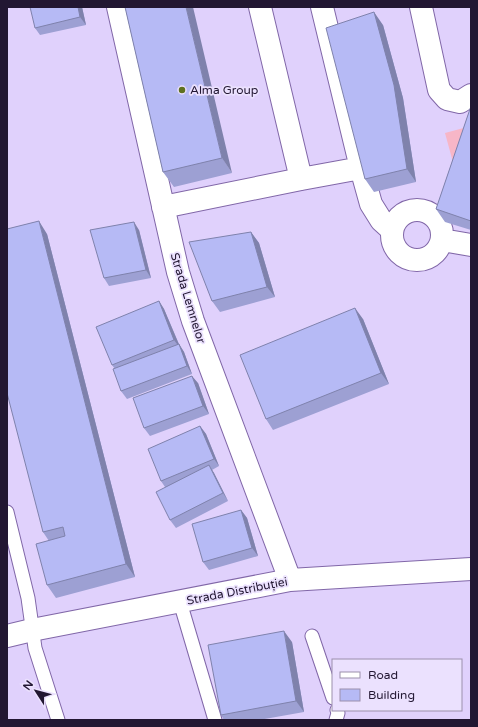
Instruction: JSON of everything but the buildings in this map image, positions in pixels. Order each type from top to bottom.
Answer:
[{"type":"street","name":"Strada Lemnelor","points":[[118,7],[178,272],[193,321],[290,580]]},
{"type":"street","points":[[260,7],[301,179]]},
{"type":"street","points":[[322,7],[371,204],[381,220],[392,230]]},
{"type":"street","points":[[421,7],[439,90],[447,99],[460,102],[471,95]]},
{"type":"street","points":[[163,207],[361,168]]},
{"type":"street","points":[[412,210],[422,210],[431,214],[438,220],[442,230],[442,240],[439,249],[432,256],[422,260],[413,260],[403,257],[396,250],[392,240],[392,230],[396,221],[402,214],[412,210]]},
{"type":"street","points":[[442,240],[471,245]]},
{"type":"street","name":"Strada Distribuției","points":[[7,636],[290,580],[471,569]]},
{"type":"lane","points":[[7,512],[28,598],[35,648],[58,720]]},
{"type":"lane","points":[[180,602],[215,720]]},
{"type":"lane","points":[[312,636],[332,695]]},
{"type":"shaded area","points":[[471,126],[457,177],[445,133]]},
{"type":"place","name":"Alma Group","points":[[182,90]]}]
